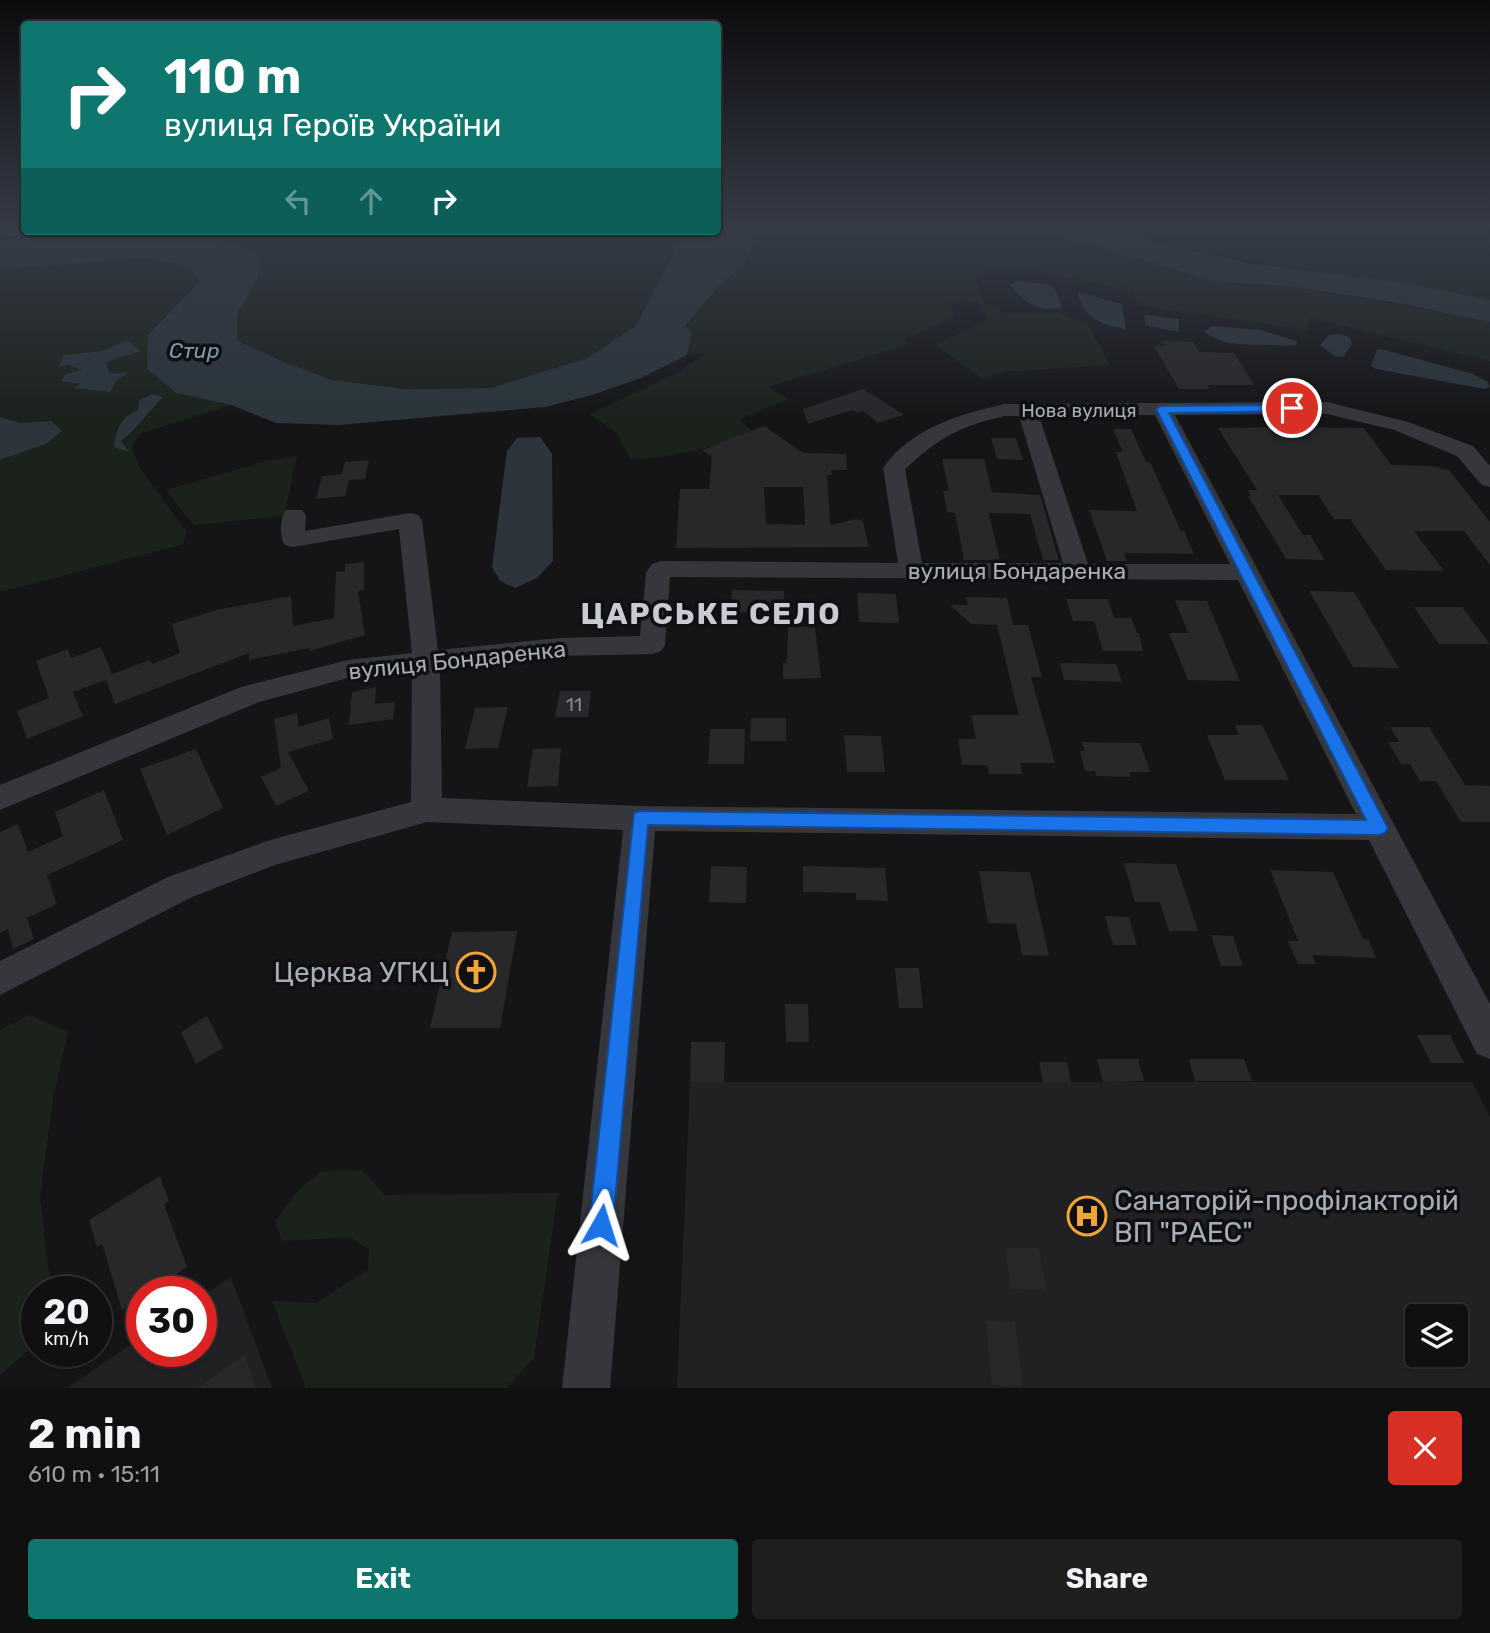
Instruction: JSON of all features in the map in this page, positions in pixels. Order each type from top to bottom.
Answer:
[{"type":"street","name":"Нова вулиця","points":[[911,570],[894,468],[920,443],[939,432],[973,417],[1005,410],[1327,408],[1401,426],[1465,451],[1490,480]]},
{"type":"street","points":[[1161,409],[1490,1041]]},
{"type":"street","points":[[1027,410],[1078,571]]},
{"type":"street","points":[[295,515],[293,540],[410,520],[426,660],[426,810]]},
{"type":"street","name":"вулиця Бондаренка","points":[[0,798],[251,694],[348,669],[560,647],[652,646],[658,573],[662,569],[1246,572]]},
{"type":"street","points":[[0,979],[180,887],[270,853],[426,810],[640,818],[1379,828]]},
{"type":"street","points":[[586,1388],[640,818]]},
{"type":"shaded area","points":[[0,290],[191,290],[148,334],[147,369],[176,393],[231,405],[140,434],[131,446],[140,468],[186,531],[184,544],[0,592],[0,460],[46,444],[51,421],[20,423],[0,417]],"holes":[[[127,340],[139,350],[106,362],[110,374],[128,373],[116,381],[68,365],[64,355],[103,351]],[[163,397],[121,441],[128,451],[115,433],[138,410]]]},
{"type":"shaded area","points":[[251,290],[655,290],[636,326],[587,358],[490,388],[405,389],[332,380],[279,360],[236,339],[237,315]]},
{"type":"shaded area","points":[[717,290],[979,290],[984,305],[997,308],[1002,314],[1059,313],[1088,325],[1110,365],[1004,372],[983,379],[935,345],[988,320],[981,308],[983,305],[959,299],[955,303],[950,301],[954,317],[904,340],[909,344],[768,387],[788,399],[739,420],[753,431],[693,451],[630,459],[617,433],[589,414],[677,373],[706,353],[687,355],[692,331],[685,327]]},
{"type":"shaded area","points":[[1132,290],[1311,290],[1473,317],[1490,322],[1490,361],[1309,318],[1307,330],[1138,305]]},
{"type":"shaded area","points":[[1433,290],[1490,290],[1490,300]]},
{"type":"shaded area","points":[[297,456],[284,516],[194,525],[166,490],[266,461]]},
{"type":"shaded area","points":[[30,1015],[68,1032],[53,1098],[40,1198],[49,1276],[21,1276],[21,1357],[0,1375],[0,1030]]},
{"type":"shaded area","name":"Санаторій-профілакторій ВП \"РАЕС\"","points":[[690,1082],[1472,1082],[1490,1117],[1490,1388],[677,1388]]},
{"type":"shaded area","points":[[362,1170],[385,1195],[558,1193],[534,1358],[506,1388],[306,1388],[272,1301],[316,1303],[368,1270],[369,1250],[350,1237],[282,1241],[275,1221],[298,1190],[322,1171]]},
{"type":"shaded area","points":[[231,1277],[272,1388],[67,1388],[98,1367],[112,1367],[112,1357],[126,1348],[126,1367],[217,1367],[217,1286]]},
{"type":"water","name":"Стир","points":[[192,290],[251,290],[237,315],[237,340],[279,360],[332,380],[405,389],[490,388],[587,358],[636,326],[655,290],[716,290],[685,326],[692,331],[687,355],[641,378],[592,395],[545,407],[339,425],[276,423],[231,405],[176,393],[147,369],[148,335]]},
{"type":"water","points":[[1014,290],[1055,290],[1062,307],[1039,308]]},
{"type":"water","points":[[1312,290],[1438,290],[1490,300],[1490,322],[1398,303]]},
{"type":"water","points":[[1078,292],[1122,304],[1126,329],[1102,323],[1089,315]]},
{"type":"water","points":[[1144,315],[1179,319],[1178,332],[1145,325]]},
{"type":"water","points":[[1213,326],[1260,330],[1297,341],[1296,345],[1286,346],[1232,343],[1212,337],[1204,331]]},
{"type":"water","points":[[1329,335],[1350,337],[1352,344],[1343,357],[1336,357],[1320,345]]},
{"type":"water","points":[[127,340],[140,351],[106,362],[110,374],[130,372],[116,381],[110,392],[73,388],[81,384],[61,381],[66,374],[82,370],[68,365],[59,367],[64,355],[102,351]]},
{"type":"water","points":[[1377,350],[1473,374],[1488,382],[1490,387],[1485,389],[1376,369],[1371,366]]},
{"type":"water","points":[[153,394],[163,397],[121,441],[129,452],[114,447],[116,434],[123,420],[138,410],[139,400]]},
{"type":"water","points":[[0,417],[20,423],[51,421],[62,431],[46,444],[0,460]]},
{"type":"water","points":[[540,437],[552,454],[553,561],[537,578],[515,588],[500,581],[492,567],[507,451],[517,438]]},
{"type":"building","points":[[1163,341],[1193,342],[1199,352],[1234,353],[1254,385],[1207,385],[1210,389],[1179,389],[1154,346],[1165,346]]},
{"type":"building","points":[[863,389],[904,415],[878,423],[863,411],[857,413],[852,410],[808,424],[803,409]]},
{"type":"building","points":[[764,426],[803,453],[846,454],[847,470],[831,470],[832,475],[827,475],[830,525],[857,519],[863,521],[869,547],[676,548],[680,489],[709,489],[712,457],[702,450]],"holes":[[[764,487],[803,487],[805,525],[766,524]]]},
{"type":"building","points":[[1218,428],[1364,428],[1391,465],[1431,466],[1449,470],[1490,522],[1490,565],[1464,531],[1414,531],[1444,571],[1386,570],[1350,519],[1334,519],[1318,495],[1278,495],[1303,535],[1310,535],[1325,560],[1286,559],[1248,496],[1251,496],[1247,490],[1257,490]]},
{"type":"building","points":[[1113,429],[1131,429],[1146,462],[1150,462],[1194,554],[1124,553],[1127,561],[1107,561],[1089,510],[1137,511],[1116,452],[1123,452]]},
{"type":"building","points":[[991,438],[1016,438],[1023,460],[997,459]]},
{"type":"building","points":[[942,459],[984,459],[992,492],[1040,495],[1059,560],[1043,560],[1030,514],[989,513],[1000,560],[964,560],[955,513],[947,512],[943,491],[949,491]]},
{"type":"building","points":[[369,460],[365,479],[349,480],[345,496],[316,499],[322,476],[342,474],[345,462]]},
{"type":"building","points":[[364,562],[364,590],[358,591],[365,635],[310,651],[309,648],[249,660],[249,653],[115,704],[106,680],[73,692],[83,716],[27,739],[17,711],[49,698],[36,661],[68,649],[71,658],[101,647],[112,674],[150,660],[152,664],[180,653],[172,624],[216,610],[291,596],[293,626],[334,618],[336,572],[345,571],[345,564]]},
{"type":"building","points":[[732,590],[784,591],[784,612],[731,612]]},
{"type":"building","points":[[1309,591],[1354,592],[1399,668],[1353,667]]},
{"type":"building","points":[[857,593],[896,594],[899,623],[859,622]]},
{"type":"building","points":[[966,597],[1007,598],[1013,625],[1028,625],[1042,677],[1031,677],[1055,763],[1020,763],[1022,774],[989,774],[987,765],[962,765],[958,739],[976,739],[971,715],[1019,715],[997,625],[1002,625],[971,624],[950,605],[968,605]]},
{"type":"building","points":[[1066,599],[1108,599],[1114,618],[1131,618],[1139,633],[1143,651],[1103,651],[1094,621],[1073,621]]},
{"type":"building","points":[[1175,600],[1207,601],[1240,681],[1188,680],[1169,633],[1188,633]]},
{"type":"building","points":[[1414,607],[1462,607],[1490,644],[1439,644]]},
{"type":"building","points":[[788,626],[815,627],[821,678],[783,679],[783,663],[787,663]]},
{"type":"building","points":[[1060,663],[1116,664],[1122,682],[1064,680]]},
{"type":"building","points":[[376,687],[375,704],[395,702],[393,719],[349,725],[352,692]]},
{"type":"building","points":[[560,691],[591,691],[588,717],[555,717]]},
{"type":"building","points":[[508,707],[498,748],[465,749],[475,708]]},
{"type":"building","points":[[297,713],[299,727],[329,718],[333,739],[288,752],[309,791],[276,806],[261,777],[281,768],[274,719]]},
{"type":"building","points":[[751,718],[786,718],[786,741],[750,741]]},
{"type":"building","points":[[1235,725],[1262,725],[1289,780],[1225,780],[1207,735],[1239,735]]},
{"type":"building","points":[[1390,727],[1429,727],[1465,785],[1490,786],[1490,822],[1461,822],[1436,781],[1420,781],[1410,764],[1401,764],[1388,742],[1399,742]]},
{"type":"building","points":[[710,729],[745,729],[744,764],[708,764]]},
{"type":"building","points":[[844,735],[881,736],[885,772],[847,772]]},
{"type":"building","points":[[1082,742],[1140,743],[1150,772],[1129,772],[1131,777],[1096,776],[1095,771],[1085,771],[1080,751],[1085,751]]},
{"type":"building","points":[[561,748],[558,786],[527,787],[533,749]]},
{"type":"building","points":[[196,749],[223,808],[167,835],[140,769]]},
{"type":"building","points":[[104,790],[123,840],[47,875],[57,904],[27,918],[34,939],[13,949],[8,929],[0,933],[0,832],[18,824],[28,852],[63,836],[55,812]]},
{"type":"building","points":[[1124,863],[1176,864],[1198,931],[1169,931],[1160,902],[1135,902]]},
{"type":"building","points":[[711,866],[747,867],[746,903],[709,902]]},
{"type":"building","points":[[803,866],[885,868],[888,901],[856,900],[856,893],[803,892]]},
{"type":"building","points":[[1270,870],[1333,872],[1363,939],[1368,939],[1376,958],[1312,955],[1316,964],[1298,964],[1288,941],[1298,941]]},
{"type":"building","points":[[979,871],[1030,872],[1049,956],[1022,955],[1016,924],[988,923]]},
{"type":"building","points":[[1105,916],[1129,917],[1137,945],[1113,945]]},
{"type":"building","name":"Церква УГКЦ","points":[[517,931],[500,1028],[430,1028],[452,932]]},
{"type":"building","points":[[1211,935],[1233,936],[1243,966],[1221,966]]},
{"type":"building","points":[[895,968],[919,968],[923,1008],[899,1008]]},
{"type":"building","points":[[785,1004],[808,1004],[809,1042],[786,1042]]},
{"type":"building","points":[[207,1016],[223,1048],[196,1064],[181,1032]]},
{"type":"building","points":[[1417,1035],[1450,1035],[1464,1063],[1431,1063]]},
{"type":"building","points":[[691,1042],[725,1042],[724,1082],[690,1082]]},
{"type":"building","points":[[1097,1059],[1138,1059],[1144,1081],[1103,1082]]},
{"type":"building","points":[[1189,1059],[1244,1059],[1252,1081],[1195,1081]]},
{"type":"building","points":[[1039,1062],[1067,1062],[1071,1082],[1043,1082]]},
{"type":"building","points":[[160,1176],[169,1201],[164,1204],[187,1267],[174,1276],[126,1276],[126,1307],[122,1310],[102,1244],[97,1247],[89,1220]]},
{"type":"building","points":[[1005,1248],[1039,1248],[1046,1290],[1011,1289]]},
{"type":"building","points":[[986,1321],[1015,1322],[1023,1387],[992,1385]]},
{"type":"building","points":[[244,1355],[256,1388],[198,1388]]},
{"type":"place","name":"Церква УГКЦ","points":[[476,972]]},
{"type":"place","name":"Санаторій-профілакторій ВП \"РАЕС\"","points":[[1087,1216]]},
{"type":"district","name":"ЦАРСЬКЕ СЕЛО","points":[[711,614]]},
{"type":"route","points":[[601,1225],[640,818],[1379,828],[1161,409],[1292,408]]}]
